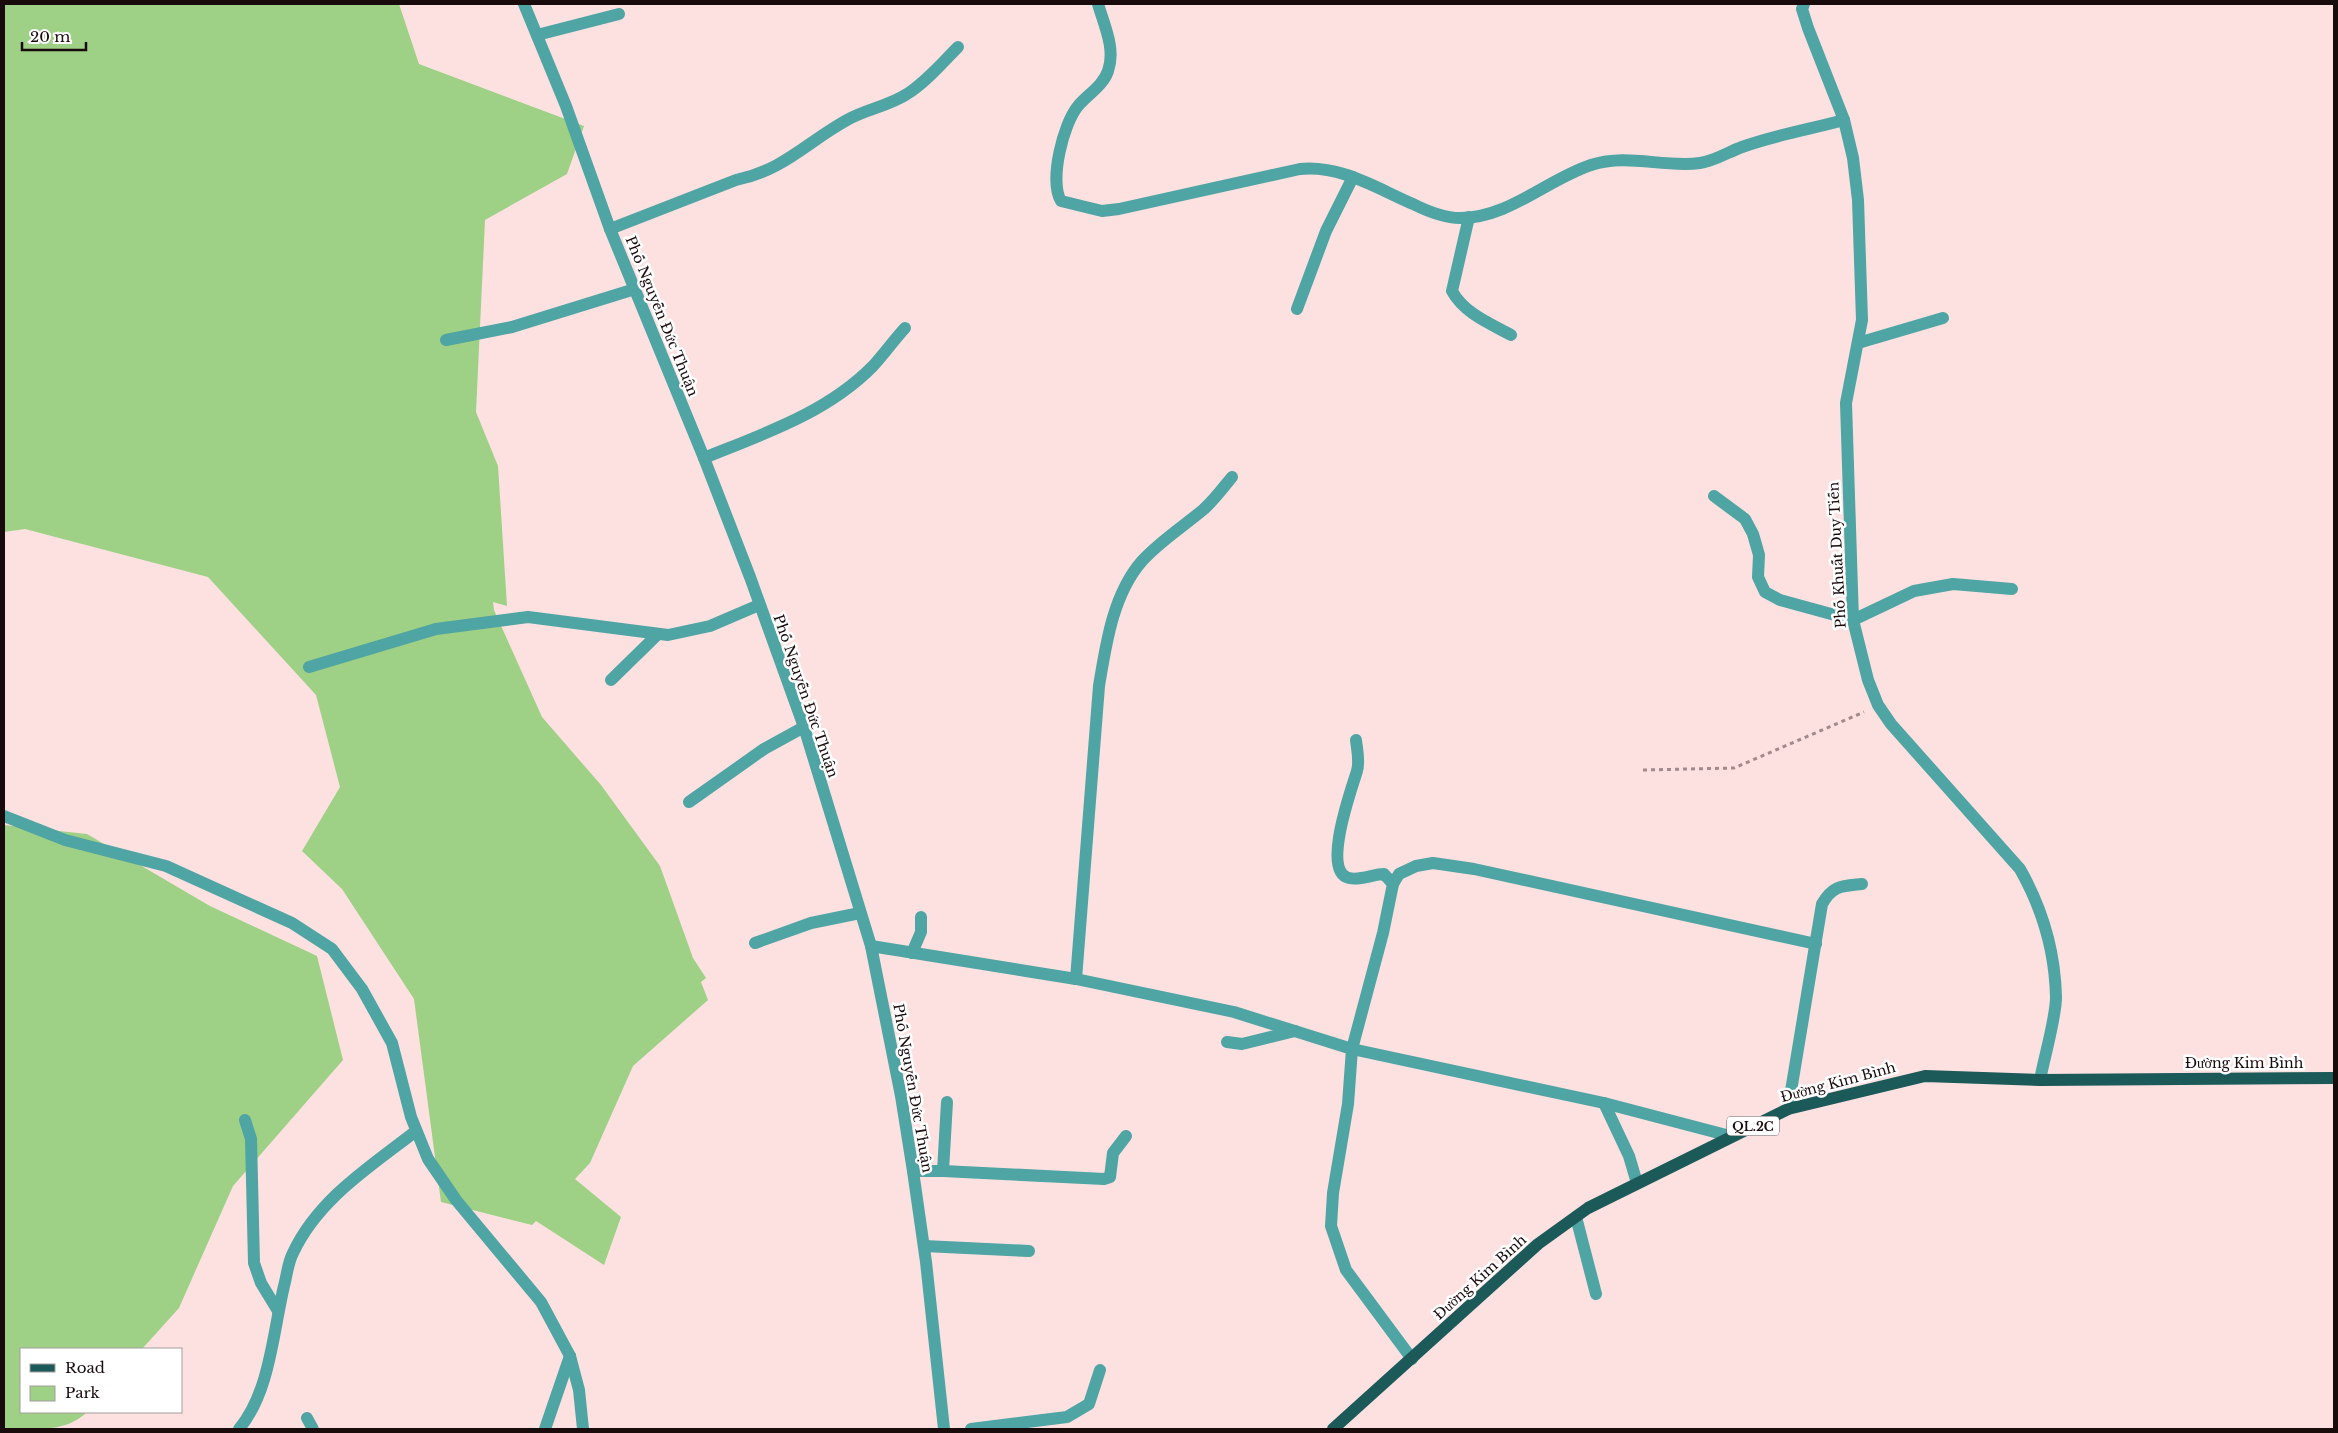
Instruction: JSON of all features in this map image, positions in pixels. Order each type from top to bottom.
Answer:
[{"type":"main road","name":"Đường Kim Bình","points":[[1333,1429],[1538,1244],[1588,1208],[1730,1136],[1788,1109],[1926,1076],[2040,1080],[2334,1078]]},
{"type":"street","name":"Phố Nguyễn Đức Thuận","points":[[524,4],[566,106],[610,229],[704,458],[804,727],[871,946],[901,1096],[913,1171],[924,1246],[944,1429]]},
{"type":"street","points":[[1098,4],[1111,48],[1108,72],[1096,90],[1077,107],[1064,133],[1056,176],[1056,193],[1061,202],[1102,211],[1119,209],[1300,169],[1319,167],[1337,170],[1432,213],[1459,218],[1469,217],[1512,206],[1561,177],[1592,164],[1618,159],[1679,164],[1701,163],[1742,147],[1844,120]]},
{"type":"street","name":"Phố Khuất Duy Tiến","points":[[1804,4],[1802,9],[1808,28],[1844,120],[1853,158],[1858,200],[1862,320],[1846,403],[1853,620],[1868,680],[1878,705],[1891,724],[2020,869],[2036,897],[2048,938],[2056,998],[2040,1080]]},
{"type":"street","points":[[537,35],[619,14]]},
{"type":"street","points":[[610,229],[736,180],[757,176],[785,161],[846,120],[906,95],[924,81],[958,47]]},
{"type":"street","points":[[1297,309],[1326,231],[1352,178]]},
{"type":"street","points":[[1469,217],[1452,291],[1458,303],[1479,318],[1511,335]]},
{"type":"street","points":[[446,340],[512,327],[635,289]]},
{"type":"street","points":[[1858,343],[1943,318]]},
{"type":"street","points":[[704,458],[814,411],[840,394],[872,367],[905,328]]},
{"type":"street","points":[[1076,979],[1099,686],[1104,653],[1119,602],[1125,587],[1142,561],[1204,509],[1232,477]]},
{"type":"street","points":[[1714,496],[1745,519],[1753,534],[1759,555],[1758,577],[1765,592],[1780,600],[1853,620],[1914,591],[1953,584],[2012,589]]},
{"type":"street","points":[[309,667],[436,629],[528,617],[668,635],[710,626],[759,605]]},
{"type":"street","points":[[611,680],[658,634]]},
{"type":"street","points":[[689,802],[764,749],[804,727]]},
{"type":"street","points":[[1356,740],[1358,769],[1350,788],[1338,848],[1338,867],[1342,874],[1350,878],[1384,874],[1392,884]]},
{"type":"street","points":[[4,816],[65,840],[166,866],[292,923],[332,949],[362,988],[392,1042],[416,1131],[428,1159],[456,1200],[541,1302],[570,1356],[579,1390],[583,1429]]},
{"type":"street","points":[[1412,1359],[1346,1270],[1331,1226],[1333,1193],[1348,1104],[1352,1049],[1383,933],[1392,884],[1399,874],[1416,866],[1433,863],[1474,869],[1816,944]]},
{"type":"street","points":[[1788,1109],[1822,904],[1830,890],[1844,885],[1862,884]]},
{"type":"street","points":[[755,943],[811,923],[860,913]]},
{"type":"street","points":[[912,953],[921,932],[921,917]]},
{"type":"street","points":[[871,946],[1076,979],[1234,1012],[1352,1049],[1604,1103],[1730,1136]]},
{"type":"street","points":[[1227,1042],[1242,1044],[1295,1031]]},
{"type":"street","points":[[943,1171],[947,1102]]},
{"type":"street","points":[[1604,1103],[1629,1156],[1637,1183]]},
{"type":"street","points":[[245,1120],[251,1139],[254,1263],[261,1284],[278,1311]]},
{"type":"street","points":[[240,1429],[252,1414],[265,1378],[292,1253],[320,1211],[340,1191],[416,1131]]},
{"type":"street","points":[[913,1171],[1104,1179],[1110,1178],[1113,1153],[1126,1136]]},
{"type":"street","points":[[1576,1217],[1596,1294]]},
{"type":"street","points":[[924,1246],[1029,1251]]},
{"type":"street","points":[[545,1429],[570,1356]]},
{"type":"street","points":[[970,1429],[1067,1417],[1089,1404],[1100,1370]]},
{"type":"path","points":[[1643,770],[1734,768],[1878,705]]},
{"type":"green space","points":[[4,4],[399,4],[419,64],[584,126],[567,174],[485,220],[476,412],[498,466],[507,606],[493,602],[494,610],[542,717],[601,785],[660,866],[693,958],[706,978],[701,982],[708,1000],[633,1066],[590,1163],[575,1179],[621,1217],[604,1265],[536,1221],[532,1225],[441,1202],[414,999],[342,889],[302,851],[340,787],[316,695],[208,577],[25,529],[4,532]]},
{"type":"green space","points":[[4,825],[87,834],[210,906],[317,956],[343,1060],[233,1186],[179,1308],[143,1348],[20,1348],[20,1413],[86,1413],[79,1419],[59,1427],[4,1429]]}]
